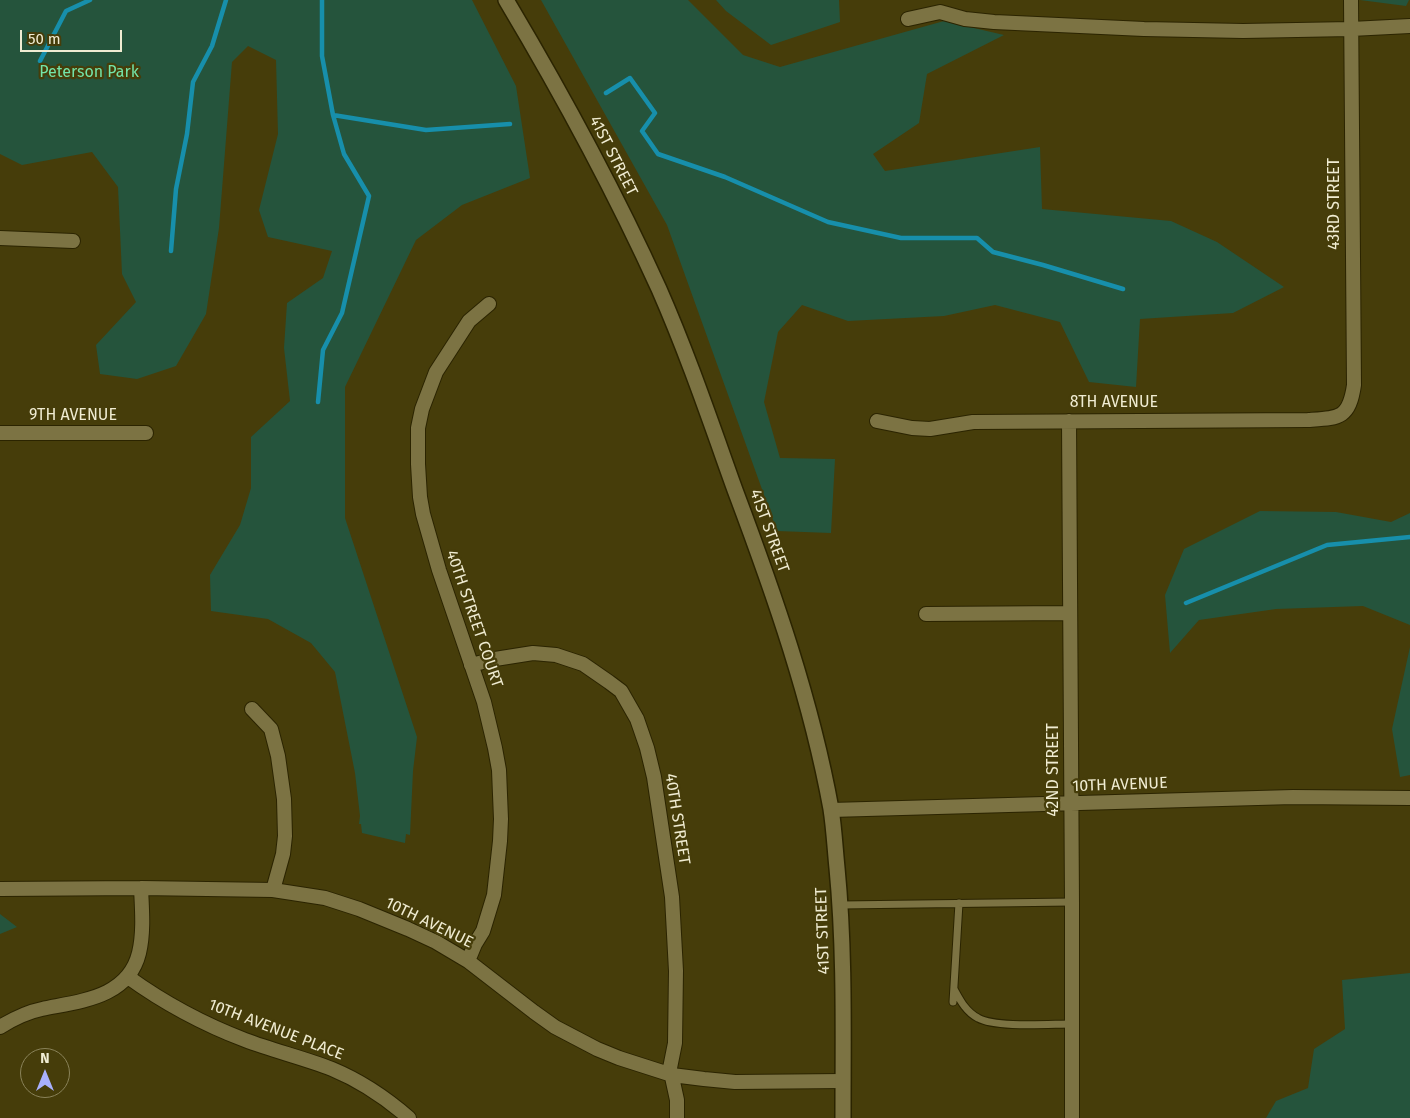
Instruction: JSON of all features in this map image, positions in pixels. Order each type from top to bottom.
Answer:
[{"type":"street","name":"41ST STREET","points":[[506,0],[593,152],[660,291],[782,620],[804,693],[831,810],[841,905],[843,1118]]},
{"type":"street","name":"43RD STREET","points":[[1348,408],[1352,399],[1354,385],[1351,0]]},
{"type":"street","points":[[908,19],[940,12],[965,19],[1041,25],[1243,31],[1410,26]]},
{"type":"street","points":[[0,238],[73,241]]},
{"type":"street","name":"40TH STREET COURT","points":[[468,961],[483,931],[494,895],[502,819],[499,770],[496,748],[484,702],[439,570],[423,514],[418,464],[418,428],[422,410],[436,372],[468,321],[490,304]]},
{"type":"street","name":"8TH AVENUE","points":[[877,421],[912,428],[930,429],[973,422],[1308,420],[1329,419],[1343,414],[1348,408]]},
{"type":"street","name":"42ND STREET","points":[[1069,421],[1072,1118]]},
{"type":"street","name":"9TH AVENUE","points":[[0,433],[146,433]]},
{"type":"street","points":[[926,614],[1070,613]]},
{"type":"street","name":"40TH STREET","points":[[472,665],[533,653],[556,655],[583,664],[621,691],[637,719],[654,777],[672,897],[676,971],[675,1043],[670,1068],[677,1100],[677,1118]]},
{"type":"street","points":[[252,709],[271,729],[278,756],[284,799],[285,836],[273,890]]},
{"type":"street","name":"10TH AVENUE","points":[[831,810],[1294,797],[1410,798]]},
{"type":"street","name":"10TH AVENUE","points":[[0,888],[273,890],[325,898],[408,928],[436,942],[468,961],[555,1027],[619,1058],[672,1075],[735,1082],[843,1081]]},
{"type":"street","points":[[0,1026],[22,1015],[102,995],[128,977],[134,968],[142,940],[141,888]]},
{"type":"street","name":"10TH AVENUE PLACE","points":[[128,977],[162,1000],[203,1022],[246,1040],[332,1069],[350,1078],[394,1105],[409,1118]]},
{"type":"lane","points":[[841,905],[1072,902]]},
{"type":"lane","points":[[953,1002],[959,903]]},
{"type":"lane","points":[[954,988],[962,1004],[969,1011],[979,1018],[991,1022],[1006,1024],[1072,1024]]},
{"type":"green space","name":"Peterson Park","points":[[0,0],[472,0],[516,86],[530,178],[462,205],[416,240],[345,387],[345,518],[417,737],[413,771],[410,835],[406,834],[405,843],[362,833],[361,824],[359,824],[360,816],[355,773],[335,672],[311,643],[268,619],[211,611],[210,575],[240,525],[251,488],[251,437],[290,401],[284,348],[287,303],[323,278],[332,251],[268,237],[259,210],[278,134],[276,60],[248,46],[232,62],[219,228],[206,314],[176,366],[137,379],[100,374],[96,345],[136,302],[122,274],[118,187],[92,152],[22,165],[0,154]]},
{"type":"green space","points":[[541,0],[688,0],[743,55],[780,67],[944,21],[1004,35],[927,74],[919,123],[873,154],[885,171],[1040,147],[1042,209],[1171,221],[1217,242],[1284,287],[1233,313],[1140,319],[1136,387],[1089,382],[1060,322],[995,305],[944,316],[848,321],[802,305],[778,332],[764,402],[780,458],[835,459],[831,533],[777,531],[667,225]]},
{"type":"green space","points":[[716,0],[839,0],[840,22],[771,45],[726,11]]},
{"type":"green space","points":[[1360,0],[1409,0],[1406,6]]},
{"type":"green space","points":[[1260,511],[1336,512],[1391,522],[1410,513],[1410,625],[1363,606],[1276,609],[1199,620],[1170,653],[1165,595],[1184,549]]},
{"type":"green space","points":[[1410,647],[1410,775],[1400,777],[1392,729]]},
{"type":"green space","points":[[0,914],[17,927],[0,934]]},
{"type":"green space","points":[[1410,973],[1410,1118],[1266,1118],[1276,1101],[1308,1088],[1314,1049],[1345,1029],[1342,980]]},
{"type":"waterway","points":[[40,61],[66,11],[90,0]]},
{"type":"waterway","points":[[171,251],[176,189],[187,134],[193,82],[212,46],[226,0]]},
{"type":"waterway","points":[[318,402],[323,350],[342,313],[369,196],[344,154],[333,115],[322,56],[322,0]]},
{"type":"waterway","points":[[606,93],[630,78],[655,113],[642,131],[658,154],[725,177],[828,222],[901,238],[977,238],[993,252],[1123,289]]},
{"type":"waterway","points":[[333,115],[426,130],[510,124]]},
{"type":"waterway","points":[[1186,603],[1327,545],[1410,537]]}]
